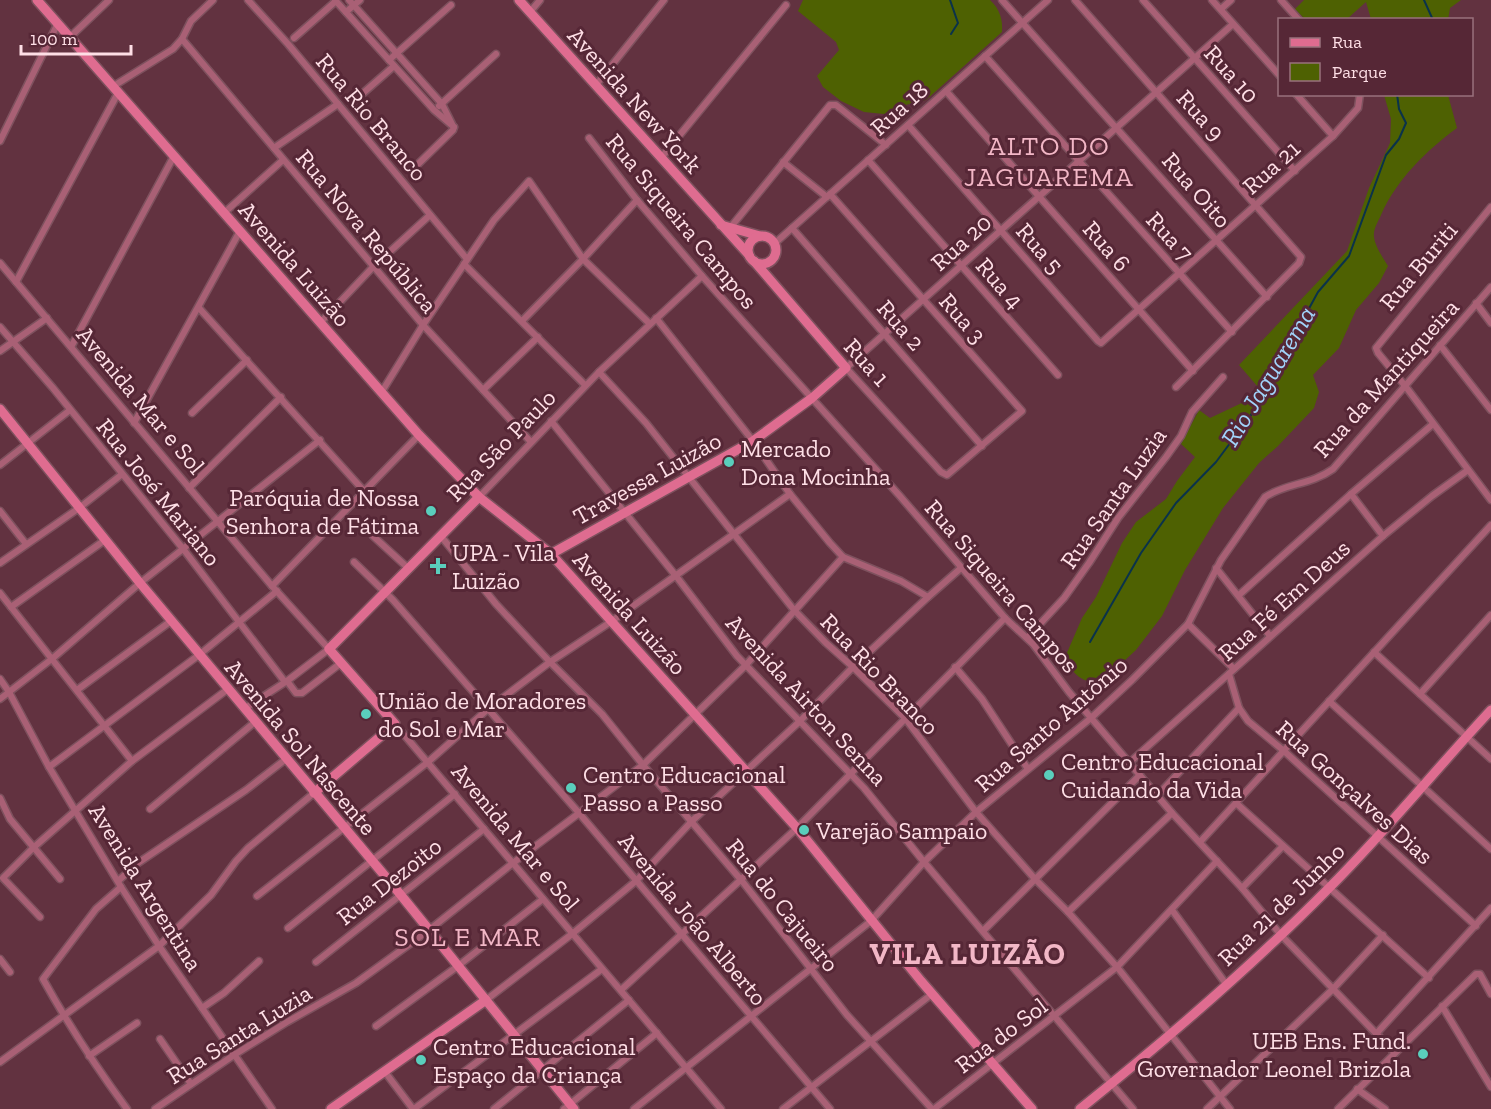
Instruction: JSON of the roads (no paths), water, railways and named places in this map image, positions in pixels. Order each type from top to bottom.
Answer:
[{"type":"street","name":"Avenida Luizão","points":[[37,0],[419,435],[479,497],[551,554],[612,621],[797,828],[932,994],[1032,1109]]},
{"type":"street","points":[[70,37],[109,0]]},
{"type":"street","points":[[16,282],[115,90],[173,49],[182,39],[191,21],[213,0]]},
{"type":"street","name":"Rua Rio Branco","points":[[248,0],[338,104],[466,261],[585,386]]},
{"type":"street","points":[[346,12],[352,3],[360,0]]},
{"type":"street","name":"Avenida New York","points":[[519,0],[661,158],[726,226],[751,258]]},
{"type":"street","points":[[530,12],[540,0]]},
{"type":"street","points":[[596,85],[664,0]]},
{"type":"street","name":"Rua Oito","points":[[1002,0],[1267,297]]},
{"type":"street","name":"Rua 18","points":[[774,244],[1048,0]]},
{"type":"street","name":"Rua 9","points":[[1075,0],[1300,254],[1299,263],[1267,297]]},
{"type":"street","name":"Rua 10","points":[[1143,0],[1295,171]]},
{"type":"street","points":[[1212,0],[1278,74]]},
{"type":"street","points":[[1221,9],[1231,0]]},
{"type":"street","points":[[1281,0],[1297,18]]},
{"type":"street","points":[[294,38],[336,1],[434,110],[454,127]]},
{"type":"street","points":[[352,3],[442,104],[454,127]]},
{"type":"street","points":[[354,101],[392,63],[397,53],[451,5]]},
{"type":"street","points":[[661,158],[786,5]]},
{"type":"street","points":[[0,141],[58,24]]},
{"type":"street","name":"Rua 20","points":[[846,368],[1233,24]]},
{"type":"street","name":"Rua Nova República","points":[[182,39],[423,325],[531,442]]},
{"type":"street","points":[[434,110],[496,54]]},
{"type":"street","name":"Rua 7","points":[[985,56],[1232,332]]},
{"type":"street","name":"Rua 6","points":[[946,91],[1193,371]]},
{"type":"street","points":[[1298,96],[1333,136]]},
{"type":"street","name":"Rua 21","points":[[1098,341],[1104,342],[1333,136],[1358,108],[1360,96]]},
{"type":"street","points":[[274,148],[338,104]]},
{"type":"street","points":[[766,276],[764,268],[776,252],[774,244],[768,237],[726,226],[832,104],[886,145]]},
{"type":"street","name":"Rua 5","points":[[908,125],[1098,341]]},
{"type":"street","points":[[412,170],[454,127]]},
{"type":"street","name":"Rua Siqueira Campos","points":[[589,138],[637,200],[702,276],[1005,618],[1028,638],[1157,796],[1242,888],[1281,935],[1394,1052]]},
{"type":"street","points":[[71,347],[174,156]]},
{"type":"street","points":[[224,213],[283,160]]},
{"type":"street","name":"Rua 4","points":[[868,160],[1058,375]]},
{"type":"street","name":"Rua 3","points":[[783,162],[829,195],[1022,411],[982,446]]},
{"type":"street","points":[[381,393],[423,325],[494,220],[529,181],[583,259],[650,324]]},
{"type":"street","points":[[522,321],[637,200]]},
{"type":"street","name":"Rua Buriti","points":[[1406,387],[1377,350],[1377,344],[1491,207]]},
{"type":"street","points":[[320,323],[373,267],[430,215]]},
{"type":"street","name":"Rua 2","points":[[792,228],[982,446]]},
{"type":"street","points":[[134,423],[240,231]]},
{"type":"street","points":[[760,236],[750,243],[751,258],[761,264],[769,262]]},
{"type":"street","name":"Rua 1","points":[[751,258],[846,368],[941,472],[947,475],[951,473],[982,446]]},
{"type":"street","name":"Avenida Mar e Sol","points":[[0,263],[218,523],[428,762],[719,1106]]},
{"type":"street","name":"Rua São Paulo","points":[[244,709],[286,682],[329,649],[598,372],[702,276]]},
{"type":"street","name":"Rua da Mantiqueira","points":[[1267,496],[1326,474],[1406,387],[1491,287]]},
{"type":"street","points":[[1176,387],[1267,297]]},
{"type":"street","points":[[1476,303],[1491,323]]},
{"type":"street","points":[[199,308],[364,491]]},
{"type":"street","points":[[0,351],[47,318]]},
{"type":"street","points":[[656,318],[753,441],[819,532],[843,557],[902,581],[928,597]]},
{"type":"street","name":"Rua José Mariano","points":[[0,327],[184,550],[296,693],[302,693],[341,663]]},
{"type":"street","points":[[483,390],[538,337]]},
{"type":"street","points":[[1440,345],[1491,410]]},
{"type":"street","points":[[192,413],[247,360]]},
{"type":"street","name":"Travessa Luizão","points":[[551,554],[753,441],[812,398],[846,368]]},
{"type":"street","name":"Rua Rio Branco","points":[[598,372],[646,423],[794,610],[904,718],[976,812],[1117,967],[1230,1109]]},
{"type":"street","name":"Rua Santa Luzia","points":[[1028,638],[1064,598],[1118,518],[1166,457],[1192,412],[1223,377]]},
{"type":"street","points":[[1406,387],[1491,500]]},
{"type":"street","points":[[189,488],[281,397]]},
{"type":"street","name":"Avenida Sol Nascente","points":[[0,409],[140,584],[400,894],[542,1070],[569,1107]]},
{"type":"street","points":[[0,465],[70,410]]},
{"type":"street","name":"Avenida Airton Senna","points":[[552,421],[745,666],[864,788],[1133,1109]]},
{"type":"street","points":[[1239,595],[1433,424]]},
{"type":"street","points":[[49,767],[240,623],[275,589],[364,491],[419,435]]},
{"type":"street","points":[[0,699],[320,441]]},
{"type":"street","name":"Rua Fé Em Deus","points":[[1129,763],[1383,536],[1468,470]]},
{"type":"street","points":[[0,563],[79,508],[121,475]]},
{"type":"street","points":[[257,896],[428,762],[488,709],[550,662],[612,621],[790,494]]},
{"type":"street","points":[[1351,494],[1383,536]]},
{"type":"street","name":"Rua Santo Antônio","points":[[634,1109],[871,921],[924,862],[976,812],[1091,718],[1188,624],[1216,568],[1242,528],[1267,496]]},
{"type":"street","points":[[0,512],[26,544]]},
{"type":"street","points":[[1200,842],[1491,525]]},
{"type":"street","name":"Rua do Cajueiro","points":[[440,535],[496,604],[602,714],[742,880],[870,1041],[933,1109]]},
{"type":"street","points":[[373,536],[408,568]]},
{"type":"street","points":[[11,607],[105,540]]},
{"type":"street","name":"Rua Santa Luzia","points":[[155,1109],[234,1055],[287,1022],[344,991],[429,930],[643,765],[745,666],[843,557]]},
{"type":"street","name":"Avenida João Alberto","points":[[354,562],[384,591],[579,813],[830,1109]]},
{"type":"street","points":[[331,1109],[486,1000],[636,881],[692,821],[799,722],[853,667],[961,568]]},
{"type":"street","points":[[1216,568],[1270,636]]},
{"type":"street","points":[[0,593],[132,761]]},
{"type":"street","points":[[1420,694],[1491,615]]},
{"type":"street","points":[[621,990],[797,828],[1005,618]]},
{"type":"street","points":[[77,690],[171,621]]},
{"type":"street","name":"Rua Gonçalves Dias","points":[[1188,624],[1231,671],[1239,708],[1248,721],[1476,926]]},
{"type":"street","points":[[1374,652],[1491,759]]},
{"type":"street","points":[[955,667],[981,699],[1028,769]]},
{"type":"street","name":"Avenida Argentina","points":[[0,679],[49,767],[159,946],[272,1109]]},
{"type":"street","points":[[40,917],[3,878],[33,848],[132,761],[228,690]]},
{"type":"street","points":[[1329,701],[1491,849]]},
{"type":"street","points":[[1157,796],[1239,708]]},
{"type":"street","name":"Rua 21 de Junho","points":[[1080,1109],[1171,1034],[1281,935],[1378,838],[1491,710]]},
{"type":"street","points":[[150,808],[255,722]]},
{"type":"street","points":[[0,1062],[159,946],[212,895],[248,848],[395,724]]},
{"type":"street","points":[[127,1109],[63,1017],[43,978],[92,913],[138,863],[229,802],[286,759]]},
{"type":"street","points":[[983,931],[1140,776]]},
{"type":"street","points":[[288,927],[455,794]]},
{"type":"street","points":[[0,798],[10,819],[60,879]]},
{"type":"street","points":[[1236,802],[1429,978]]},
{"type":"street","points":[[1068,912],[1172,813]]},
{"type":"street","name":"Rua Dezoito","points":[[316,962],[484,829]]},
{"type":"street","points":[[1242,888],[1283,846]]},
{"type":"street","name":"Rua do Sol","points":[[933,1109],[1117,967],[1217,861]]},
{"type":"street","points":[[376,1026],[458,966],[543,899]]},
{"type":"street","points":[[1376,1034],[1491,908]]},
{"type":"street","points":[[1172,910],[1226,984]]},
{"type":"street","points":[[1207,1109],[1332,990],[1383,935]]},
{"type":"street","points":[[0,959],[10,972]]},
{"type":"street","points":[[202,1008],[224,993],[259,961]]},
{"type":"street","points":[[386,1072],[413,1109],[602,969]]},
{"type":"street","points":[[1338,1109],[1394,1052],[1478,973],[1491,994]]},
{"type":"street","points":[[783,1109],[932,994]]},
{"type":"street","points":[[494,1109],[629,1000]]},
{"type":"street","points":[[1442,1006],[1491,1087]]},
{"type":"street","points":[[89,1056],[137,1023]]},
{"type":"street","points":[[569,1107],[657,1033]]},
{"type":"street","points":[[160,1039],[191,1084]]},
{"type":"street","points":[[1358,1089],[1385,1109]]},
{"type":"street","points":[[710,1109],[719,1106]]},
{"type":"waterway","points":[[950,0],[958,23],[951,34]]},
{"type":"waterway","name":"Rio Jaguarema","points":[[1424,0],[1432,18]]},
{"type":"waterway","name":"Rio Jaguarema","points":[[1090,642],[1141,553],[1176,503],[1216,462],[1251,415],[1318,292],[1349,256],[1386,155],[1399,139],[1406,123],[1399,109],[1397,96]]},
{"type":"place","name":"Mercado Dona Mocinha","points":[[729,462]]},
{"type":"place","name":"Paróquia de Nossa Senhora de Fátima","points":[[431,511]]},
{"type":"place","name":"UPA - Vila Luizão","points":[[438,566]]},
{"type":"place","name":"União de Moradores do Sol e Mar","points":[[366,714]]},
{"type":"place","name":"Centro Educacional Cuidando da Vida","points":[[1049,775]]},
{"type":"place","name":"Centro Educacional Passo a Passo","points":[[571,788]]},
{"type":"place","name":"Varejão Sampaio","points":[[804,830]]},
{"type":"place","name":"UEB Ens. Fund. Governador Leonel Brizola","points":[[1423,1054]]},
{"type":"place","name":"Centro Educacional Espaço da Criança","points":[[421,1060]]},
{"type":"district","name":"ALTO DO JAGUAREMA","points":[[1049,162]]},
{"type":"district","name":"SOL E MAR","points":[[468,937]]},
{"type":"district","name":"VILA LUIZÃO","points":[[968,954]]}]
